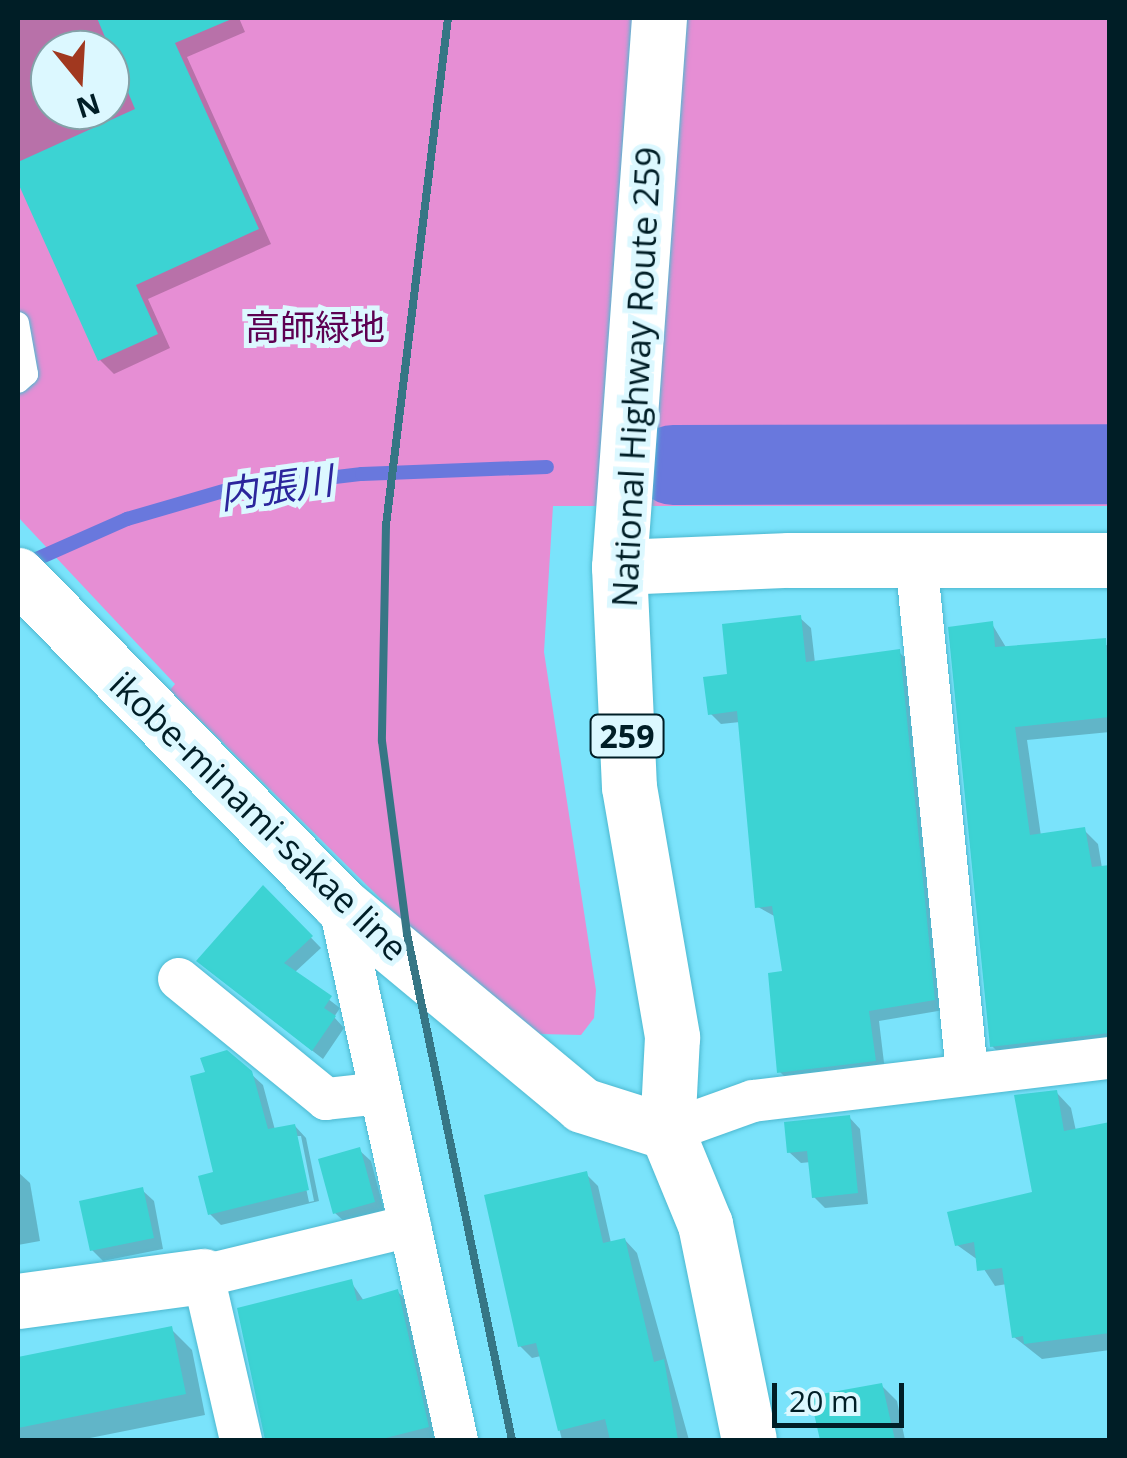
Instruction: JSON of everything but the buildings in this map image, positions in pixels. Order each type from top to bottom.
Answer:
[{"type":"main road","name":"National Highway Route 259","points":[[659,18],[620,568],[629,787],[672,1037],[666,1132],[705,1224],[749,1440]]},
{"type":"main road","points":[[620,568],[916,559],[1110,560]]},
{"type":"main road","name":"ikobe-minami-sakae line","points":[[26,594],[339,904],[582,1105],[666,1132]]},
{"type":"main road","points":[[18,1300],[204,1276]]},
{"type":"street","points":[[916,559],[968,1072]]},
{"type":"street","points":[[339,904],[457,1440]]},
{"type":"street","points":[[178,979],[326,1099],[380,1093]]},
{"type":"street","points":[[666,1132],[753,1101],[968,1072],[1110,1058]]},
{"type":"street","points":[[241,1440],[204,1276],[410,1226]]},
{"type":"lane","points":[[18,323],[27,374],[18,382]]},
{"type":"green space","name":"高師緑地","points":[[18,18],[1109,18],[1109,506],[553,506],[544,652],[596,990],[594,1018],[581,1035],[540,1034],[402,920],[170,690],[175,684],[18,517]]},
{"type":"waterway","name":"内張川","points":[[673,465],[1110,464]]},
{"type":"waterway","name":"内張川","points":[[23,565],[127,519],[227,490],[362,474],[547,467]]},
{"type":"railway","points":[[448,18],[386,525],[382,741],[407,934],[512,1440]]}]
